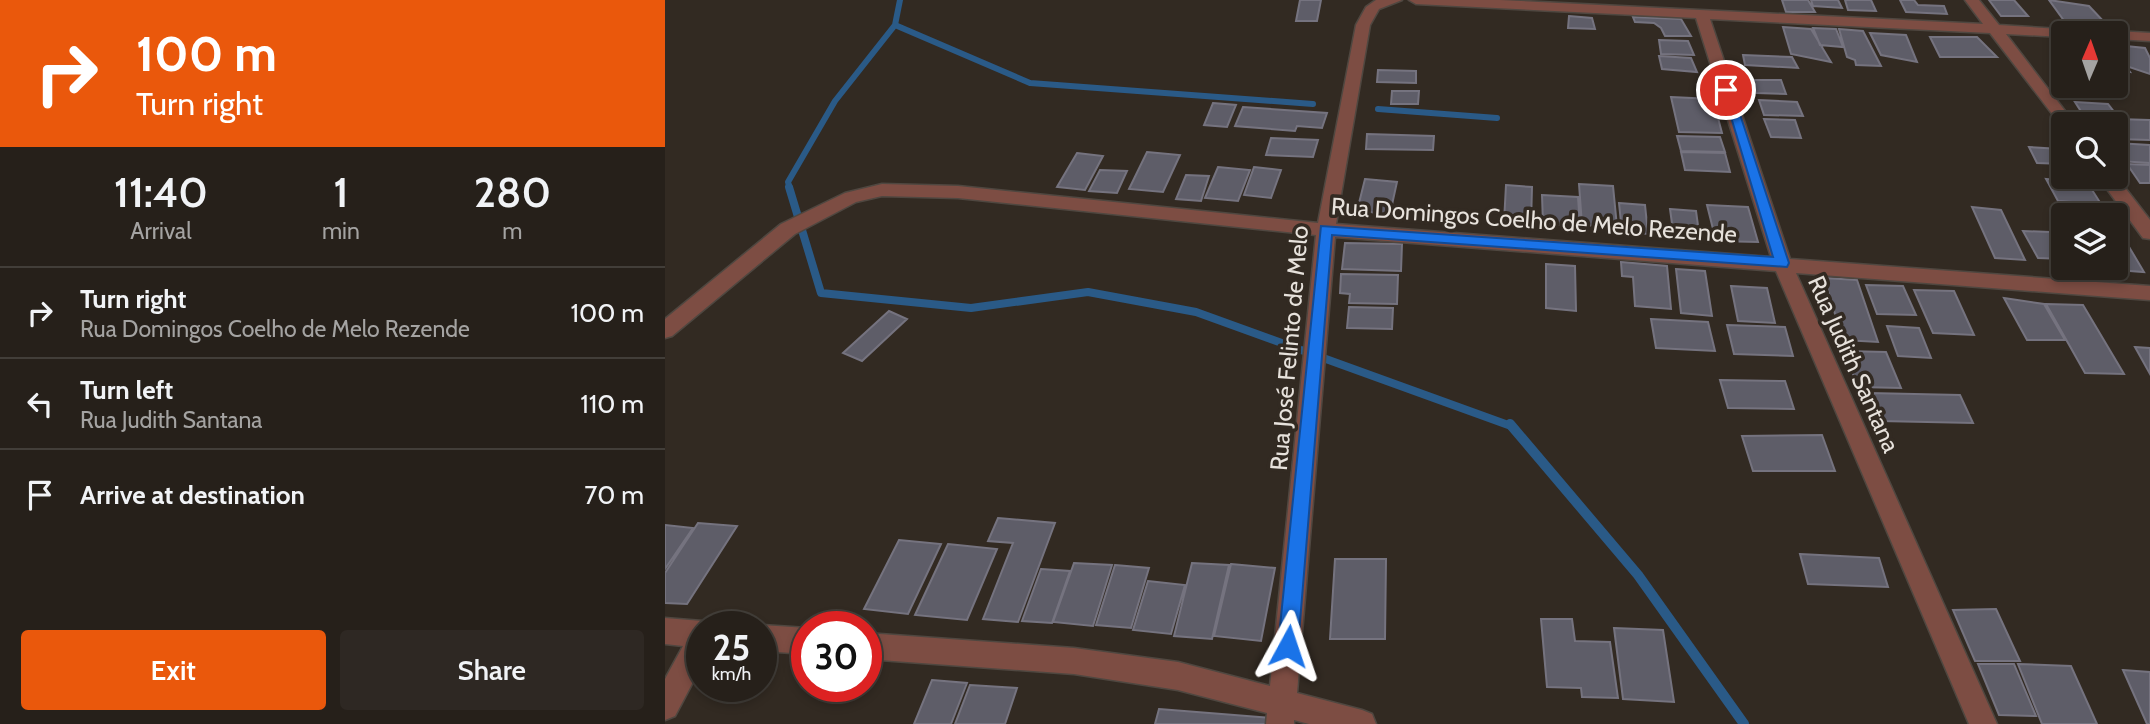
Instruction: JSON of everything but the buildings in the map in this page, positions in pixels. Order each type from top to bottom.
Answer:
[{"type":"street","name":"Rua José Felinto de Melo","points":[[1282,713],[1326,230],[1363,25],[1369,10],[1380,2],[1395,0]]},
{"type":"street","points":[[1416,0],[2051,32]]},
{"type":"street","points":[[1972,0],[2058,112]]},
{"type":"street","name":"Rua Judith Santana","points":[[1702,15],[1782,263],[1983,724]]},
{"type":"street","points":[[2128,36],[2150,37]]},
{"type":"street","points":[[2116,189],[2150,233]]},
{"type":"street","name":"Rua Domingos Coelho de Melo Rezende","points":[[665,330],[771,242],[823,208],[851,197],[882,190],[958,192],[1326,230],[2150,293]]},
{"type":"street","points":[[665,631],[686,634]]},
{"type":"street","points":[[882,647],[1074,661],[1178,676],[1282,713],[1362,724]]},
{"type":"street","points":[[665,706],[686,666]]},
{"type":"waterway","points":[[895,25],[900,0]]},
{"type":"waterway","points":[[790,189],[788,182],[835,101],[895,25]]},
{"type":"waterway","points":[[895,25],[1030,83],[1313,104]]},
{"type":"waterway","points":[[1378,109],[1497,118]]},
{"type":"waterway","points":[[789,187],[821,293],[971,308],[1088,292],[1196,312],[1511,426]]},
{"type":"waterway","points":[[1510,424],[1638,575],[1744,724]]},
{"type":"route","points":[[1288,646],[1326,230],[1782,263],[1726,90]]}]
